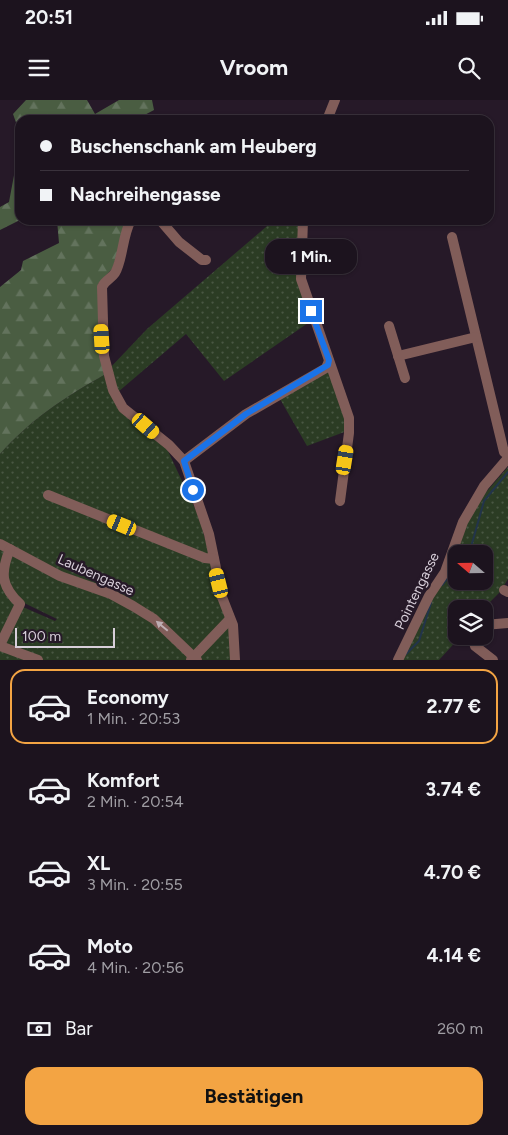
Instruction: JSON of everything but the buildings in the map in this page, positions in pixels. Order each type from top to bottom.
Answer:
[{"type":"street","points":[[329,115],[335,100]]},
{"type":"street","points":[[129,225],[124,235],[115,274],[104,282],[102,288],[104,356],[114,390],[123,408],[169,445],[184,461],[209,534],[222,597],[233,625],[235,660]]},
{"type":"street","points":[[164,225],[179,242],[202,260],[206,260]]},
{"type":"street","points":[[303,225],[301,279],[345,404],[349,424],[340,501]]},
{"type":"street","points":[[452,237],[504,452],[508,457]]},
{"type":"street","points":[[388,326],[404,378]]},
{"type":"street","points":[[398,356],[476,337]]},
{"type":"street","points":[[184,461],[246,414],[326,368],[329,360]]},
{"type":"street","name":"Pointengasse","points":[[398,660],[429,596],[445,572],[463,522],[484,486],[508,457]]},
{"type":"street","points":[[48,495],[205,558],[214,559]]},
{"type":"street","name":"Laubengasse","points":[[0,544],[65,578],[111,594],[154,619],[194,659]]},
{"type":"street","points":[[10,549],[2,568],[3,579],[11,596],[20,604],[0,646],[38,660]]},
{"type":"street","points":[[194,659],[230,619]]},
{"type":"street","points":[[493,624],[508,623]]},
{"type":"street","points":[[475,645],[493,660]]},
{"type":"green space","points":[[26,100],[87,100],[95,114],[119,100],[152,100],[154,110],[144,115],[15,115],[15,120],[13,114]]},
{"type":"green space","points":[[15,170],[15,222],[0,230],[0,207],[9,202]]},
{"type":"green space","points":[[57,225],[125,225],[113,268],[98,284],[98,331],[104,375],[49,410],[23,430],[0,454],[0,287],[21,270],[23,261],[59,243]]},
{"type":"green space","points":[[268,225],[300,225],[297,280],[311,321],[224,381],[186,334],[118,392],[109,369],[147,329]]},
{"type":"green space","points":[[330,371],[336,383],[347,431],[307,446],[280,399]]},
{"type":"green space","points":[[104,375],[111,392],[167,449],[199,517],[229,625],[232,660],[0,660],[0,649],[5,645],[23,607],[55,621],[57,619],[18,600],[0,641],[0,454],[23,430],[49,410]]},
{"type":"green space","points":[[508,467],[508,579],[500,592],[492,600],[448,600],[448,645],[453,645],[439,660],[400,660],[448,559],[448,590],[493,590],[493,545],[455,545],[480,499]]},
{"type":"waterway","points":[[472,545],[484,501],[508,472]]},
{"type":"waterway","points":[[442,585],[448,578]]},
{"type":"waterway","points":[[406,654],[419,641],[431,603]]},
{"type":"route","points":[[193,490],[184,461],[246,414],[326,368],[328,365],[329,360],[311,311]]}]
